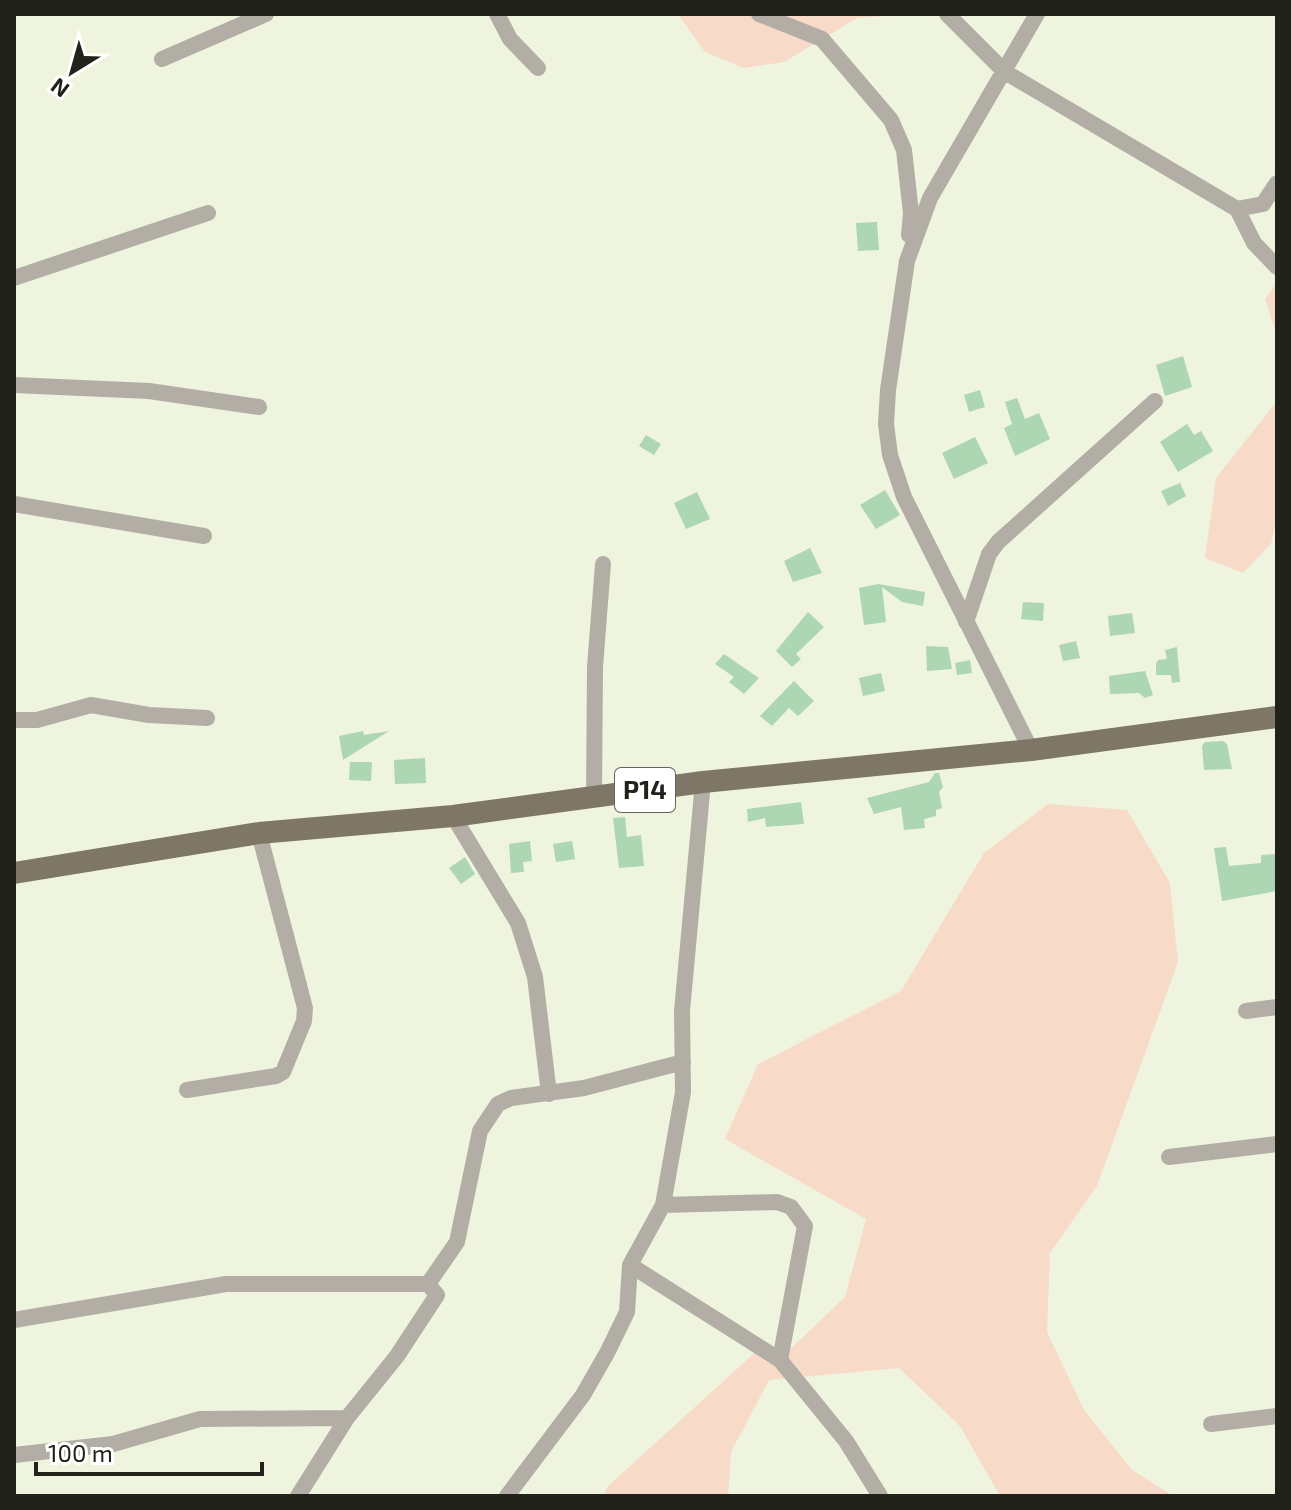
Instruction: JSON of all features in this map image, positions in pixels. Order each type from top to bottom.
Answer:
[{"type":"main road","name":"P14","points":[[14,873],[259,833],[453,816],[703,782],[1031,750],[1277,717]]},
{"type":"street","points":[[162,59],[266,14]]},
{"type":"street","points":[[497,14],[510,39],[538,68]]},
{"type":"street","points":[[759,14],[822,39],[891,120],[904,150],[911,213],[888,390],[886,424],[890,455],[904,497],[1031,750]]},
{"type":"street","points":[[947,14],[1005,72],[1237,209],[1254,243],[1277,267]]},
{"type":"street","points":[[907,261],[930,198],[1037,14]]},
{"type":"street","points":[[1237,209],[1263,204],[1277,183]]},
{"type":"street","points":[[14,278],[208,213]]},
{"type":"street","points":[[14,385],[149,391],[259,407]]},
{"type":"street","points":[[966,622],[989,554],[998,542],[1155,401]]},
{"type":"street","points":[[14,504],[204,536]]},
{"type":"street","points":[[594,798],[595,667],[603,564]]},
{"type":"street","points":[[14,720],[37,720],[91,705],[149,715],[207,718]]},
{"type":"street","points":[[507,1496],[583,1395],[607,1353],[627,1312],[630,1265],[663,1205],[683,1092],[682,1011],[703,782]]},
{"type":"street","points":[[453,816],[518,923],[535,977],[549,1094]]},
{"type":"street","points":[[187,1090],[276,1076],[283,1072],[304,1021],[305,1008],[259,833]]},
{"type":"street","points":[[1246,1011],[1277,1007]]},
{"type":"street","points":[[428,1284],[457,1242],[473,1157],[480,1131],[492,1111],[511,1098],[549,1094],[683,1062]]},
{"type":"street","points":[[1169,1157],[1277,1144]]},
{"type":"street","points":[[663,1205],[777,1202],[800,1216],[805,1226],[780,1360]]},
{"type":"street","points":[[630,1265],[780,1360],[846,1441],[880,1496]]},
{"type":"street","points":[[14,1320],[226,1284],[428,1284]]},
{"type":"street","points":[[298,1496],[347,1418],[423,1319],[437,1295],[428,1284]]},
{"type":"street","points":[[1211,1424],[1277,1416]]},
{"type":"street","points":[[14,1455],[113,1444],[200,1419],[347,1418]]},
{"type":"shaded area","points":[[678,14],[916,14],[857,18],[784,62],[744,68],[705,52]]},
{"type":"shaded area","points":[[1277,282],[1277,336],[1265,299]]},
{"type":"shaded area","points":[[1277,401],[1277,517],[1271,544],[1243,573],[1205,558],[1216,478]]},
{"type":"shaded area","points":[[1048,804],[1127,810],[1170,883],[1178,962],[1097,1186],[1050,1253],[1047,1332],[1084,1410],[1132,1470],[1173,1496],[1000,1496],[960,1426],[899,1368],[769,1380],[731,1452],[728,1496],[603,1496],[608,1486],[761,1347],[780,1359],[845,1297],[866,1219],[725,1139],[758,1064],[901,991],[984,853]]},
{"type":"building","points":[[877,222],[879,250],[858,251],[856,223]]},
{"type":"building","points":[[1183,356],[1192,387],[1165,396],[1156,365]]},
{"type":"building","points":[[980,390],[985,407],[969,412],[964,395]]},
{"type":"building","points":[[1017,398],[1025,419],[1039,413],[1050,439],[1015,456],[1004,428],[1012,424],[1005,402]]},
{"type":"building","points":[[1187,424],[1194,435],[1201,431],[1213,451],[1178,472],[1160,442]]},
{"type":"building","points":[[646,435],[661,444],[654,455],[639,446]]},
{"type":"building","points":[[975,437],[988,463],[954,479],[942,453]]},
{"type":"building","points":[[1180,483],[1186,496],[1168,506],[1161,491]]},
{"type":"building","points":[[885,490],[900,515],[876,529],[860,505]]},
{"type":"building","points":[[697,492],[710,519],[686,529],[674,503]]},
{"type":"building","points":[[810,548],[822,573],[793,582],[784,561]]},
{"type":"building","points":[[878,584],[925,592],[923,606],[902,602],[882,587],[886,622],[864,625],[859,588]]},
{"type":"building","points":[[1023,602],[1044,603],[1043,621],[1021,619]]},
{"type":"building","points":[[808,612],[824,627],[796,654],[801,659],[792,667],[776,651]]},
{"type":"building","points":[[1132,613],[1135,633],[1110,636],[1108,616]]},
{"type":"building","points":[[1076,641],[1080,658],[1063,661],[1059,645]]},
{"type":"building","points":[[926,646],[948,647],[952,669],[927,671]]},
{"type":"building","points":[[1177,647],[1180,682],[1172,683],[1171,675],[1156,675],[1156,664],[1158,660],[1167,659],[1165,650]]},
{"type":"building","points":[[724,654],[759,678],[744,694],[729,682],[734,677],[715,664]]},
{"type":"building","points":[[970,660],[972,673],[957,675],[955,663]]},
{"type":"building","points":[[1145,671],[1153,695],[1145,698],[1139,693],[1110,694],[1109,676]]},
{"type":"building","points":[[881,673],[885,691],[863,696],[859,678]]},
{"type":"building","points":[[794,681],[814,701],[798,716],[789,708],[772,726],[760,716]]},
{"type":"building","points":[[363,731],[364,735],[389,731],[343,760],[339,736]]},
{"type":"building","points":[[1223,741],[1227,744],[1232,769],[1204,770],[1202,746],[1205,742]]},
{"type":"building","points":[[425,758],[426,783],[395,784],[394,760]]},
{"type":"building","points":[[350,762],[372,762],[371,781],[349,780]]},
{"type":"building","points":[[935,773],[939,773],[943,787],[939,792],[942,808],[936,810],[936,816],[924,819],[925,828],[904,830],[901,807],[874,814],[867,798],[929,782]]},
{"type":"building","points":[[801,802],[804,824],[766,827],[765,818],[748,822],[747,809]]},
{"type":"building","points":[[625,817],[627,837],[641,835],[644,866],[619,868],[613,818]]},
{"type":"building","points":[[530,841],[532,861],[523,862],[524,872],[511,873],[509,844]]},
{"type":"building","points":[[572,841],[575,859],[556,862],[553,844]]},
{"type":"building","points":[[1226,847],[1229,866],[1261,863],[1261,855],[1277,854],[1277,891],[1222,901],[1214,848]]},
{"type":"building","points":[[465,857],[475,874],[461,884],[449,868]]}]
